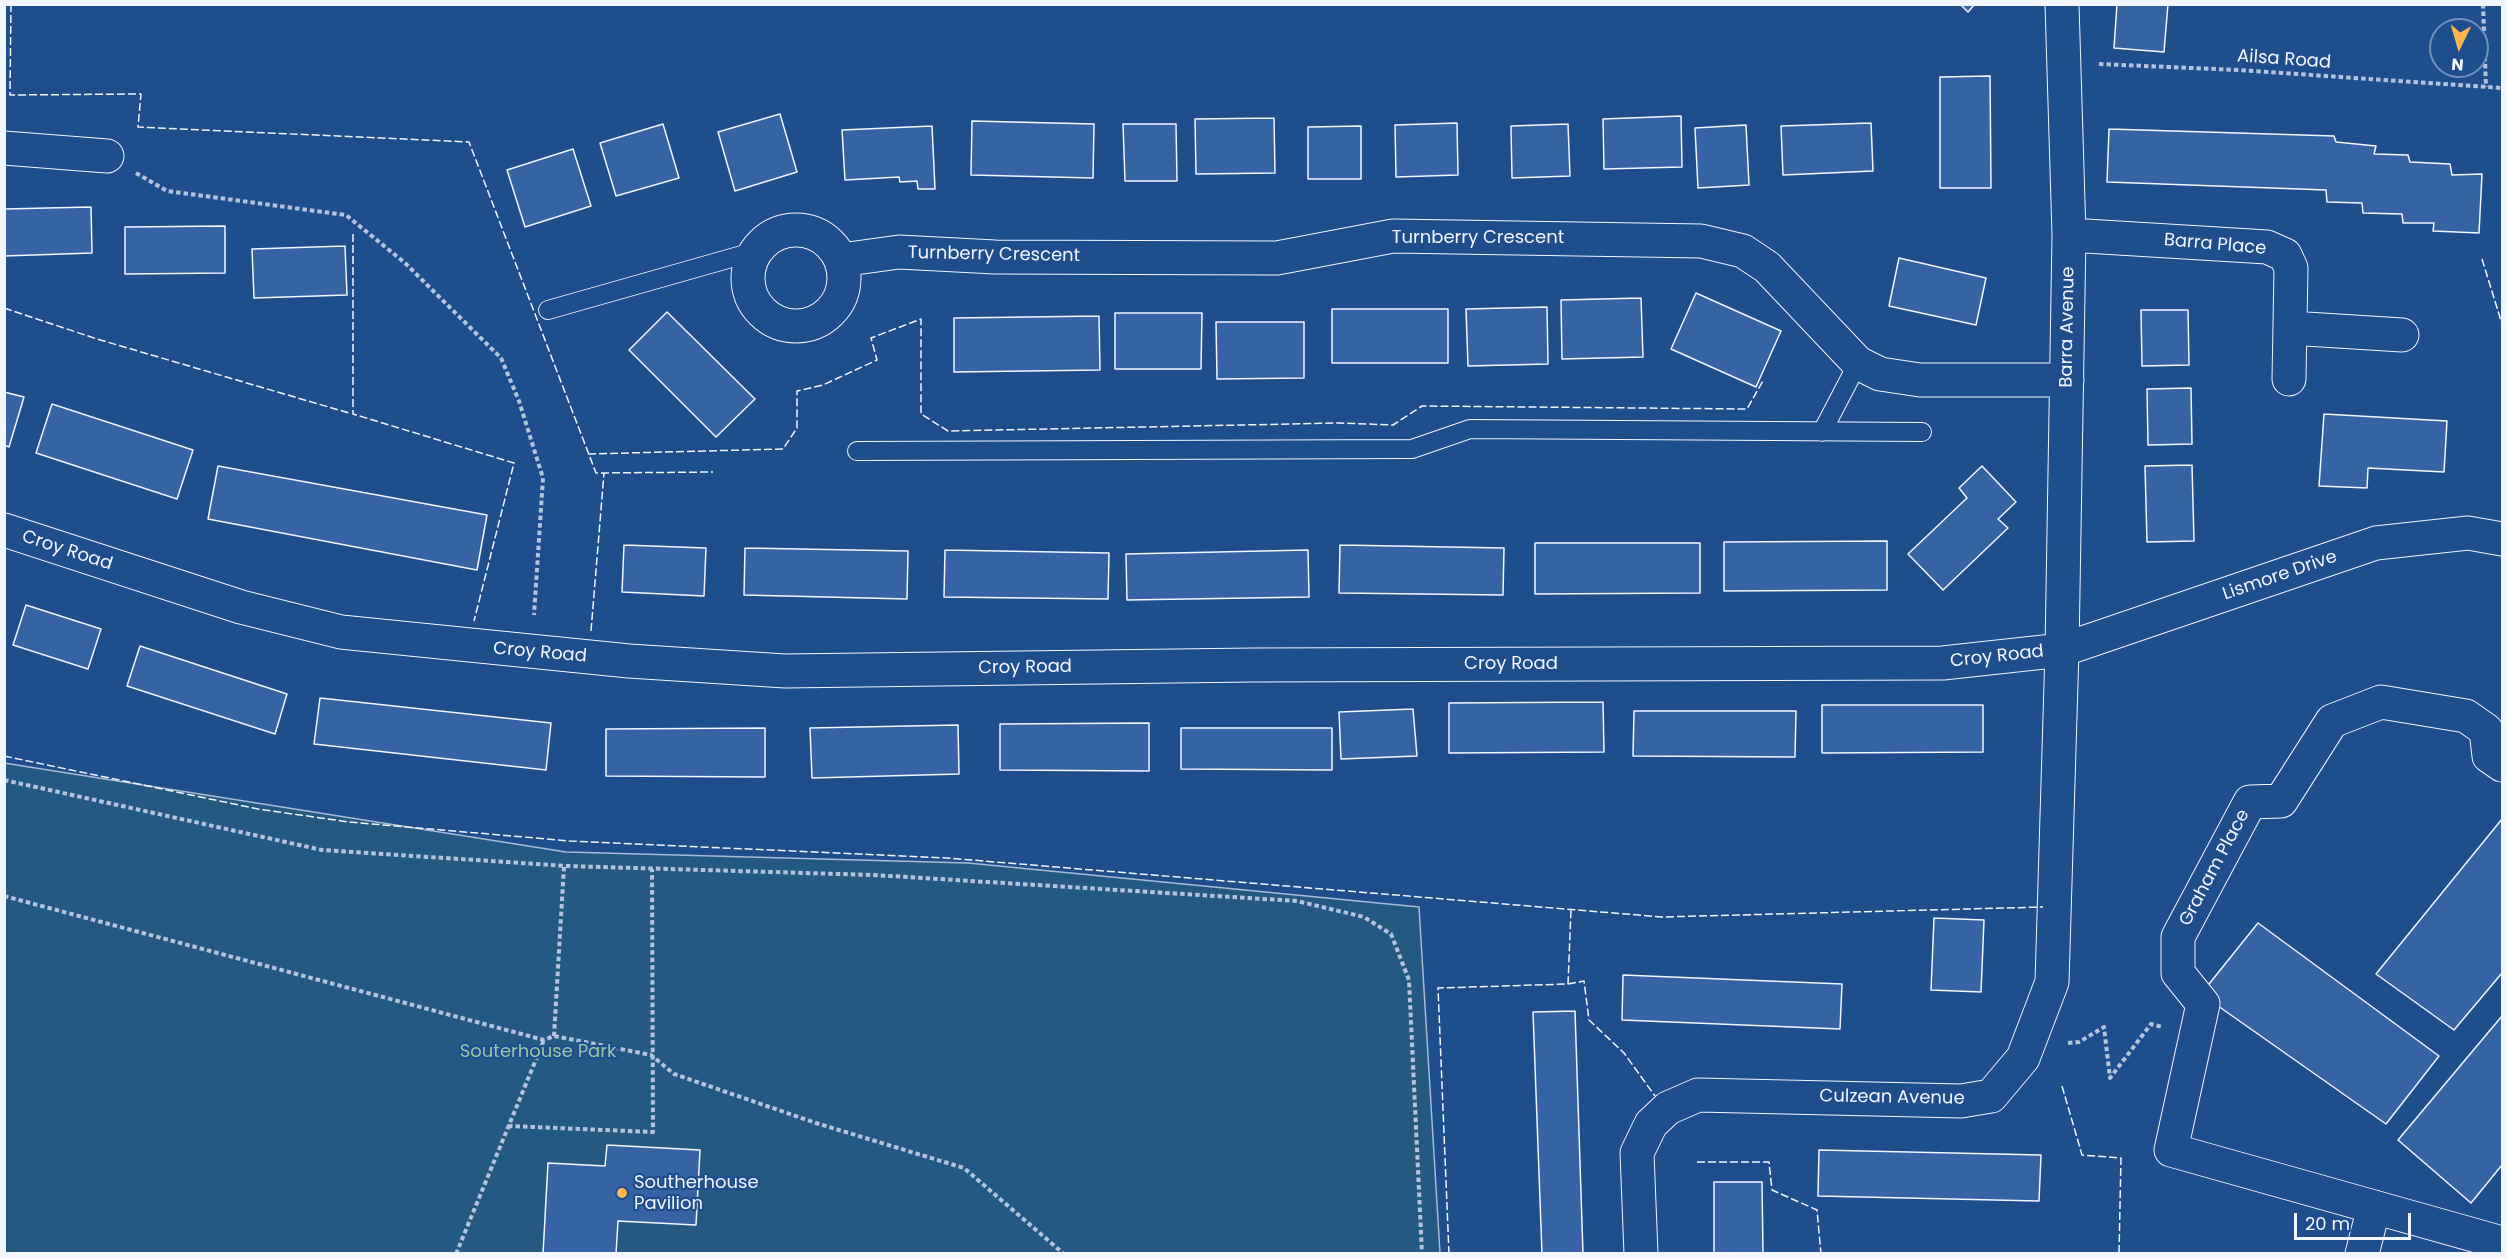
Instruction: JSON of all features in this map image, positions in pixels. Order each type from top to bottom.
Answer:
[{"type":"street","name":"Barra Avenue","points":[[2062,4],[2069,236],[2062,650]]},
{"type":"street","points":[[4,148],[107,156]]},
{"type":"street","points":[[788,230],[814,233],[825,240],[841,260],[844,273],[843,286],[832,309],[822,318],[798,326],[772,319],[762,312],[754,300],[748,276],[750,262],[756,251],[765,241],[788,230]]},
{"type":"street","name":"Turnberry Crescent","points":[[841,260],[899,252],[995,257],[1277,258],[1393,236],[1701,241],[1743,250],[1767,267],[1858,363],[1880,374],[1920,380],[2067,380]]},
{"type":"street","name":"Barra Place","points":[[2069,236],[2267,247],[2285,255],[2291,268],[2289,379]]},
{"type":"street","points":[[2290,328],[2402,335]]},
{"type":"street","name":"Croy Road","points":[[4,530],[241,607],[341,632],[532,653],[785,671],[1264,665],[1943,663],[2062,650]]},
{"type":"street","name":"Lismore Drive","points":[[2062,650],[2376,543],[2468,533],[2502,539]]},
{"type":"street","name":"Culzean Avenue","points":[[1641,1254],[1637,1153],[1651,1125],[1668,1108],[1698,1095],[1961,1101],[1991,1096],[2023,1058],[2052,982],[2062,650]]},
{"type":"street","name":"Graham Place","points":[[2502,765],[2489,756],[2486,730],[2466,716],[2381,702],[2332,721],[2281,801],[2250,802],[2178,937],[2178,973],[2203,1004],[2171,1150],[2502,1244]]},
{"type":"street","points":[[2362,1254],[2374,1207]]},
{"type":"lane","points":[[548,310],[756,251]]},
{"type":"lane","points":[[1822,432],[1858,363]]},
{"type":"lane","points":[[857,450],[1412,449],[1470,429],[1922,432]]},
{"type":"path","points":[[2483,4],[2486,87]]},
{"type":"path","name":"Ailsa Road","points":[[2064,63],[2238,70],[2502,88]]},
{"type":"path","points":[[107,156],[167,191],[346,215],[405,263],[501,358],[519,401],[543,478],[532,653]]},
{"type":"path","points":[[4,780],[322,850],[566,866],[874,875],[1298,901],[1365,917],[1391,934],[1409,980],[1422,1254]]},
{"type":"path","points":[[554,1036],[566,866]]},
{"type":"path","points":[[508,1126],[653,1132],[652,869]]},
{"type":"path","points":[[4,896],[544,1040],[554,1036],[651,1055],[674,1074],[816,1123],[964,1168],[1064,1254]]},
{"type":"path","points":[[2028,1045],[2079,1042],[2104,1027],[2110,1078],[2151,1024],[2196,1036]]},
{"type":"path","points":[[456,1254],[544,1040]]},
{"type":"green space","name":"Souterhouse Park","points":[[4,763],[566,852],[968,863],[1419,907],[1440,1253],[5,1253]]},
{"type":"building","points":[[1960,4],[1975,4],[1968,12]]},
{"type":"building","points":[[2117,4],[2168,4],[2164,52],[2114,48]]},
{"type":"building","points":[[1990,76],[1991,188],[1940,188],[1940,77]]},
{"type":"building","points":[[780,114],[797,172],[735,191],[718,132]]},
{"type":"building","points":[[1681,116],[1682,167],[1604,169],[1603,119]]},
{"type":"building","points":[[1274,118],[1275,173],[1196,174],[1195,119]]},
{"type":"building","points":[[972,121],[1094,124],[1093,178],[971,175]]},
{"type":"building","points":[[1457,123],[1458,175],[1396,177],[1395,125]]},
{"type":"building","points":[[1871,123],[1873,171],[1783,175],[1781,126]]},
{"type":"building","points":[[663,124],[679,178],[616,196],[600,143]]},
{"type":"building","points":[[1123,124],[1176,124],[1177,181],[1125,181]]},
{"type":"building","points":[[1568,124],[1570,176],[1512,178],[1511,126]]},
{"type":"building","points":[[1746,125],[1749,185],[1698,188],[1695,128]]},
{"type":"building","points":[[932,126],[935,189],[918,189],[917,181],[900,182],[899,177],[845,180],[842,130]]},
{"type":"building","points":[[1361,126],[1361,179],[1308,179],[1308,127]]},
{"type":"building","points":[[2109,129],[2334,136],[2336,142],[2376,146],[2374,154],[2408,155],[2410,162],[2450,164],[2452,175],[2482,174],[2479,233],[2433,231],[2434,223],[2403,223],[2402,214],[2363,213],[2362,203],[2327,202],[2326,190],[2107,182]]},
{"type":"building","points":[[573,149],[591,206],[525,227],[507,170]]},
{"type":"building","points":[[91,207],[92,253],[4,256],[4,209]]},
{"type":"building","points":[[225,226],[225,273],[125,274],[125,227]]},
{"type":"building","points":[[345,246],[347,295],[254,298],[252,249]]},
{"type":"building","points":[[1899,258],[1986,278],[1976,325],[1889,306]]},
{"type":"building","points":[[1696,293],[1781,331],[1756,387],[1671,349]]},
{"type":"building","points":[[1641,298],[1643,357],[1562,359],[1561,300]]},
{"type":"building","points":[[1547,307],[1548,364],[1468,366],[1466,309]]},
{"type":"building","points":[[1332,309],[1448,309],[1448,363],[1332,363]]},
{"type":"building","points":[[2141,310],[2188,310],[2189,365],[2142,366]]},
{"type":"building","points":[[667,312],[755,399],[716,437],[629,350]]},
{"type":"building","points":[[1115,313],[1202,313],[1201,369],[1115,369]]},
{"type":"building","points":[[1099,316],[1100,370],[954,372],[954,318]]},
{"type":"building","points":[[1216,322],[1304,322],[1304,378],[1217,379]]},
{"type":"building","points":[[2191,388],[2192,444],[2148,445],[2147,389]]},
{"type":"building","points":[[4,392],[24,397],[9,447],[4,445]]},
{"type":"building","points":[[52,404],[193,450],[177,499],[36,453]]},
{"type":"building","points":[[2324,414],[2447,421],[2444,472],[2368,468],[2367,488],[2319,486]]},
{"type":"building","points":[[2192,465],[2194,541],[2147,542],[2145,466]]},
{"type":"building","points":[[218,466],[487,515],[477,570],[208,519]]},
{"type":"building","points":[[1982,466],[2016,502],[1998,519],[2008,528],[1943,590],[1908,554],[1967,498],[1959,488]]},
{"type":"building","points":[[1887,541],[1887,590],[1724,591],[1724,542]]},
{"type":"building","points":[[1535,543],[1700,543],[1700,593],[1535,594]]},
{"type":"building","points":[[624,545],[706,548],[704,596],[622,592]]},
{"type":"building","points":[[1340,545],[1504,548],[1503,595],[1339,593]]},
{"type":"building","points":[[745,548],[908,551],[907,599],[744,595]]},
{"type":"building","points":[[945,550],[1109,553],[1108,599],[944,597]]},
{"type":"building","points":[[1308,550],[1309,597],[1127,600],[1126,554]]},
{"type":"building","points":[[26,605],[101,629],[88,669],[13,645]]},
{"type":"building","points":[[140,646],[287,694],[275,734],[127,686]]},
{"type":"building","points":[[320,698],[551,723],[546,770],[314,744]]},
{"type":"building","points":[[1603,702],[1604,752],[1449,753],[1449,703]]},
{"type":"building","points":[[1822,705],[1983,705],[1983,752],[1822,753]]},
{"type":"building","points":[[1413,709],[1417,756],[1341,759],[1339,712]]},
{"type":"building","points":[[1634,711],[1796,711],[1795,757],[1633,756]]},
{"type":"building","points":[[1149,723],[1149,771],[1000,770],[1000,724]]},
{"type":"building","points":[[958,725],[959,774],[812,778],[810,728]]},
{"type":"building","points":[[765,728],[765,777],[606,776],[606,729]]},
{"type":"building","points":[[1181,728],[1332,728],[1332,770],[1181,769]]},
{"type":"building","points":[[2502,819],[2502,973],[2454,1030],[2376,974]]},
{"type":"building","points":[[1934,918],[1984,920],[1981,992],[1931,990]]},
{"type":"building","points":[[2258,923],[2439,1056],[2386,1124],[2201,994]]},
{"type":"building","points":[[1623,975],[1842,984],[1840,1029],[1622,1020]]},
{"type":"building","points":[[1575,1011],[1583,1254],[1542,1254],[1533,1012]]},
{"type":"building","points":[[2502,1016],[2502,1165],[2471,1203],[2398,1140]]},
{"type":"building","name":"Southerhouse Pavilion","points":[[607,1145],[700,1150],[696,1225],[618,1221],[616,1254],[543,1254],[548,1163],[605,1166]]},
{"type":"building","points":[[1819,1150],[2041,1155],[2039,1201],[1818,1196]]},
{"type":"building","points":[[1714,1182],[1762,1182],[1763,1254],[1714,1254]]},
{"type":"fence","points":[[11,4],[10,95],[141,94],[138,127],[469,142],[596,473],[713,472]]},
{"type":"fence","points":[[353,234],[353,414],[514,463],[474,621]]},
{"type":"fence","points":[[2482,259],[2502,324]]},
{"type":"fence","points":[[4,308],[97,339],[349,413]]},
{"type":"fence","points":[[588,454],[783,449],[797,428],[797,391],[823,385],[877,360],[871,338],[921,319],[921,414],[948,431],[1339,423],[1393,425],[1422,406],[1747,409],[1764,379]]},
{"type":"fence","points":[[591,631],[604,473]]},
{"type":"fence","points":[[4,756],[258,809],[349,822],[570,841],[947,858],[1662,917],[2043,907]]},
{"type":"fence","points":[[1449,1254],[1438,988],[1568,984],[1571,910]]},
{"type":"fence","points":[[1568,984],[1584,981],[1589,1020],[1624,1053],[1655,1096]]},
{"type":"fence","points":[[2062,1086],[2082,1155],[2121,1158],[2119,1254]]},
{"type":"fence","points":[[1697,1162],[1769,1162],[1772,1190],[1817,1210],[1821,1254]]},
{"type":"place","name":"Southerhouse Pavilion","points":[[622,1193]]}]
